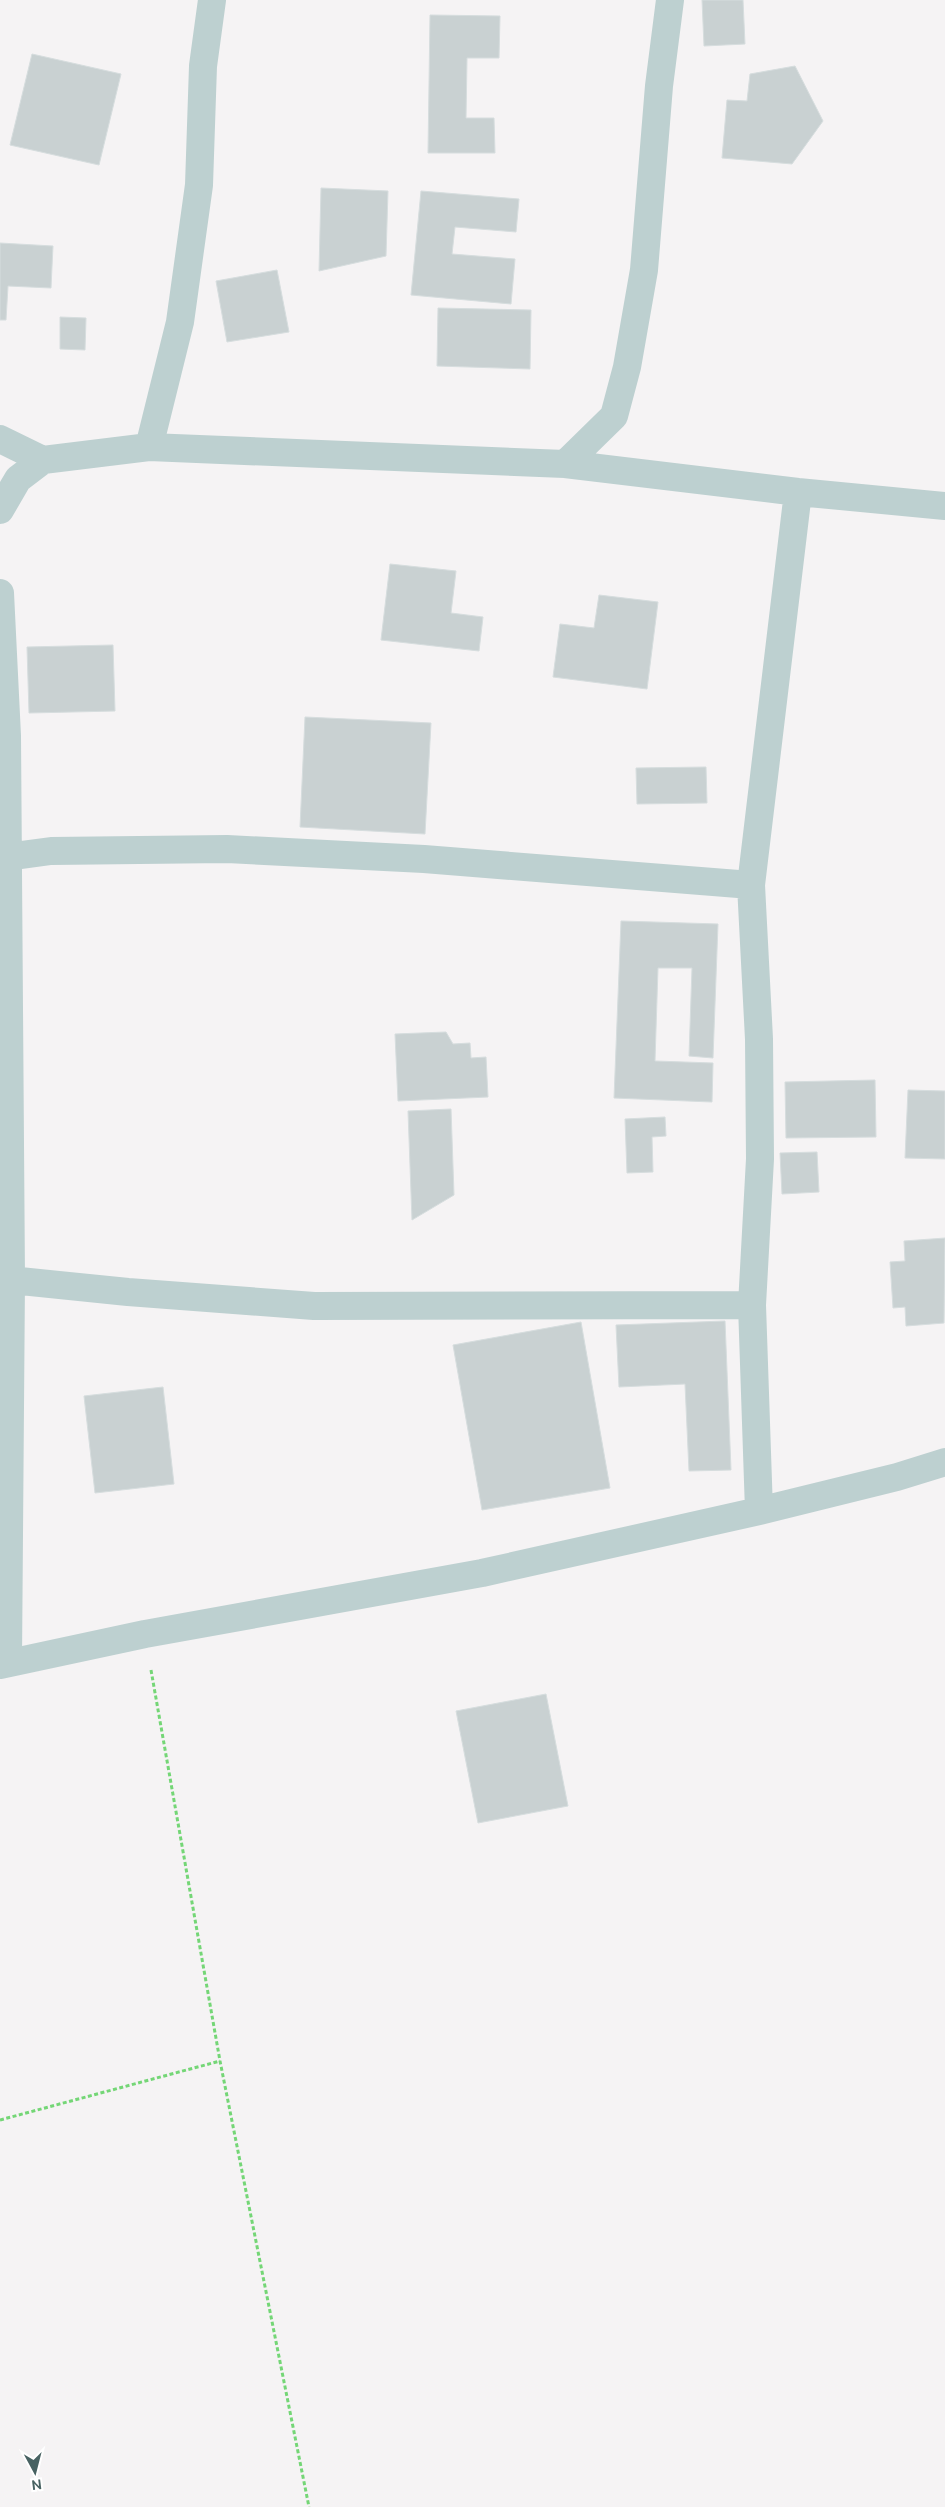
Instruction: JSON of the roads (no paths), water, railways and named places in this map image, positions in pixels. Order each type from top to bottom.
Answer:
[{"type":"street","points":[[149,447],[180,322],[199,185],[203,66],[212,0]]},
{"type":"street","points":[[565,464],[614,416],[627,367],[644,270],[659,86],[670,0]]},
{"type":"street","points":[[0,439],[43,460]]},
{"type":"street","points":[[0,510],[18,479],[43,460],[149,447],[565,464],[798,492],[945,506]]},
{"type":"street","points":[[759,1511],[752,1305],[760,1159],[759,1039],[751,886],[798,492]]},
{"type":"street","points":[[0,593],[7,736],[3,858],[4,1663],[145,1634],[482,1573],[759,1511],[897,1477],[945,1462]]},
{"type":"street","points":[[3,858],[51,851],[227,850],[424,859],[751,886]]},
{"type":"street","points":[[5,1279],[128,1292],[314,1306],[752,1305]]}]
